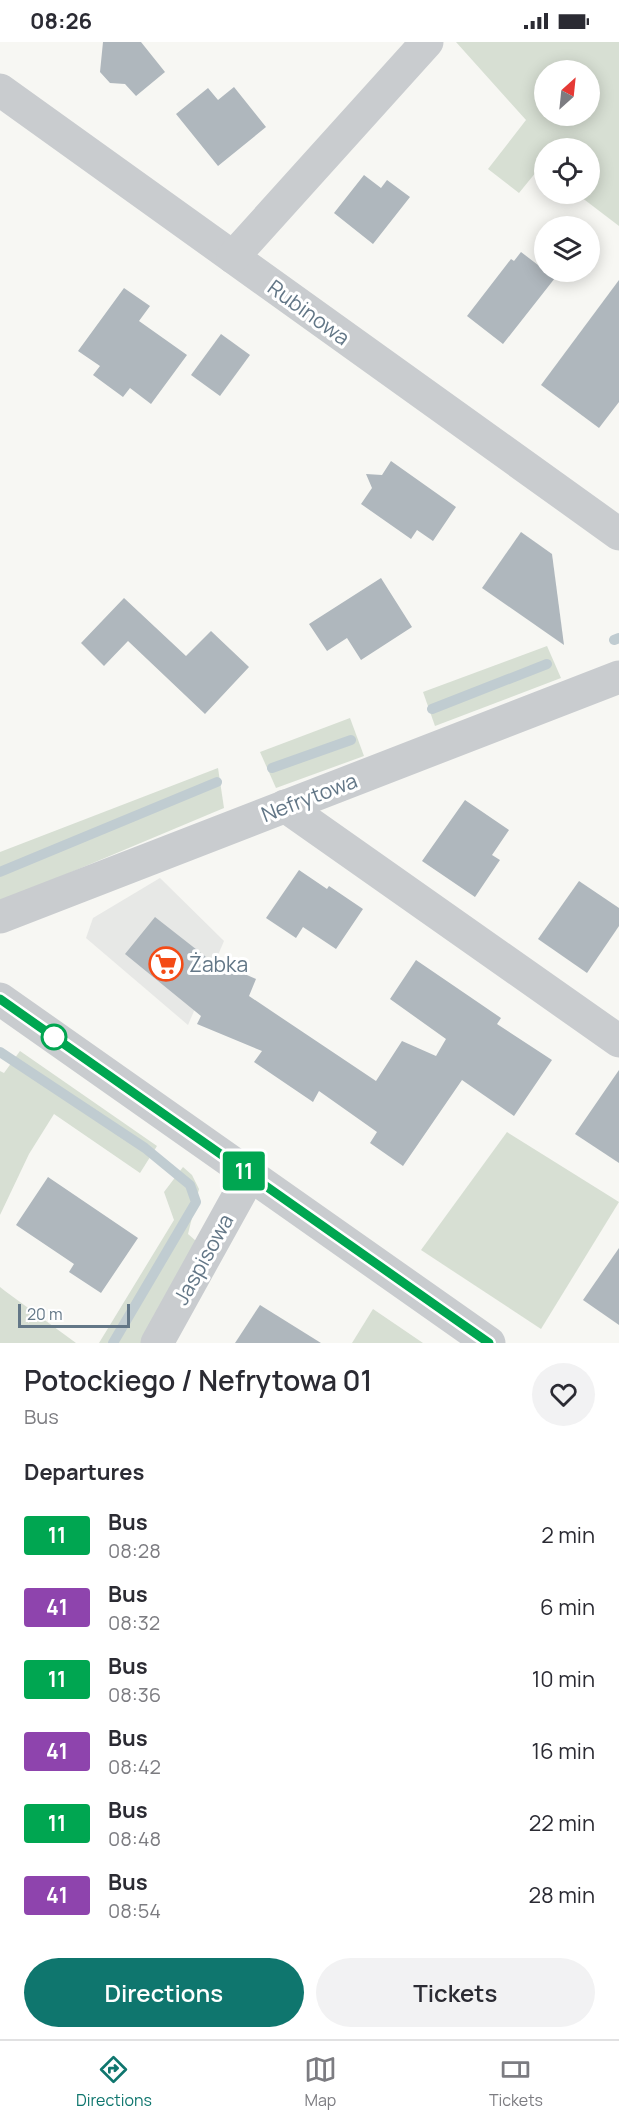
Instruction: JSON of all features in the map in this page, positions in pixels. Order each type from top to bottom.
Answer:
[{"type":"street","points":[[233,257],[427,42]]},
{"type":"street","name":"Rubinowa","points":[[0,90],[619,534]]},
{"type":"street","name":"Nefrytowa","points":[[0,917],[619,677]]},
{"type":"street","points":[[285,806],[619,1041]]},
{"type":"street","points":[[0,999],[489,1343]]},
{"type":"street","name":"Jaspisowa","points":[[157,1343],[250,1176]]},
{"type":"shaded area","points":[[456,42],[619,42],[619,226],[590,204],[600,204],[600,138],[534,138],[534,175],[519,193],[488,169],[526,120]]},
{"type":"shaded area","points":[[547,646],[561,678],[435,726],[423,692]]},
{"type":"shaded area","points":[[350,718],[364,756],[276,788],[260,752]]},
{"type":"shaded area","points":[[218,768],[224,808],[0,902],[0,852]]},
{"type":"shaded area","points":[[160,878],[224,941],[188,1025],[86,938],[93,918]]},
{"type":"shaded area","points":[[20,1051],[157,1146],[140,1173],[54,1114],[29,1154],[0,1215],[0,1071],[4,1073]]},
{"type":"shaded area","points":[[507,1132],[619,1202],[541,1329],[421,1250]]},
{"type":"shaded area","points":[[183,1167],[192,1175],[199,1189],[188,1234],[196,1241],[145,1343],[99,1343],[174,1220],[164,1192]]},
{"type":"shaded area","points":[[0,1287],[5,1291],[76,1343],[0,1343]]},
{"type":"shaded area","points":[[373,1309],[423,1343],[352,1343]]},
{"type":"building","points":[[103,42],[141,42],[165,72],[136,96],[125,84],[110,83],[100,72]]},
{"type":"building","points":[[234,87],[266,127],[218,166],[176,114],[208,88],[218,100]]},
{"type":"building","points":[[364,175],[381,188],[387,180],[410,197],[373,244],[334,213]]},
{"type":"building","points":[[521,252],[534,262],[534,282],[552,282],[503,344],[467,316],[511,259],[514,261]]},
{"type":"building","points":[[619,280],[619,402],[599,428],[541,385]]},
{"type":"building","points":[[124,288],[150,306],[139,321],[187,355],[151,404],[130,388],[123,397],[93,375],[100,366],[78,351]]},
{"type":"building","points":[[221,334],[250,355],[220,396],[191,375]]},
{"type":"building","points":[[391,461],[456,507],[433,541],[417,530],[411,539],[361,504],[372,488],[366,474],[382,475]]},
{"type":"building","points":[[521,532],[552,554],[564,645],[482,588]]},
{"type":"building","points":[[381,578],[412,627],[361,660],[347,638],[327,651],[309,624]]},
{"type":"building","points":[[124,598],[186,656],[211,631],[249,667],[205,714],[128,641],[104,666],[81,643]]},
{"type":"building","points":[[465,800],[509,830],[492,855],[500,860],[475,897],[422,861]]},
{"type":"building","points":[[299,870],[327,889],[329,886],[363,909],[336,949],[303,927],[296,938],[266,918]]},
{"type":"building","points":[[579,881],[619,908],[619,926],[587,973],[538,939]]},
{"type":"building","points":[[155,917],[206,957],[256,979],[249,996],[376,1081],[402,1041],[436,1056],[446,1039],[390,999],[416,960],[501,1018],[497,1024],[552,1060],[514,1116],[462,1080],[403,1166],[370,1143],[377,1132],[319,1091],[313,1102],[254,1062],[262,1051],[197,1024],[201,1016],[125,954]]},
{"type":"building","points":[[619,1070],[619,1163],[575,1134]]},
{"type":"building","points":[[48,1177],[138,1238],[101,1293],[69,1272],[74,1264],[16,1225]]},
{"type":"building","points":[[619,1248],[619,1325],[583,1300]]},
{"type":"building","points":[[260,1305],[321,1343],[235,1343]]},
{"type":"waterway","points":[[614,640],[619,638]]},
{"type":"waterway","points":[[432,709],[547,664]]},
{"type":"waterway","points":[[272,768],[351,740]]},
{"type":"waterway","points":[[0,872],[217,782]]},
{"type":"waterway","points":[[0,1052],[145,1148],[190,1185],[196,1202],[113,1343]]},
{"type":"bus line","name":"11","points":[[0,999],[489,1343]]},
{"type":"place","name":"Żabka","points":[[166,964]]}]
